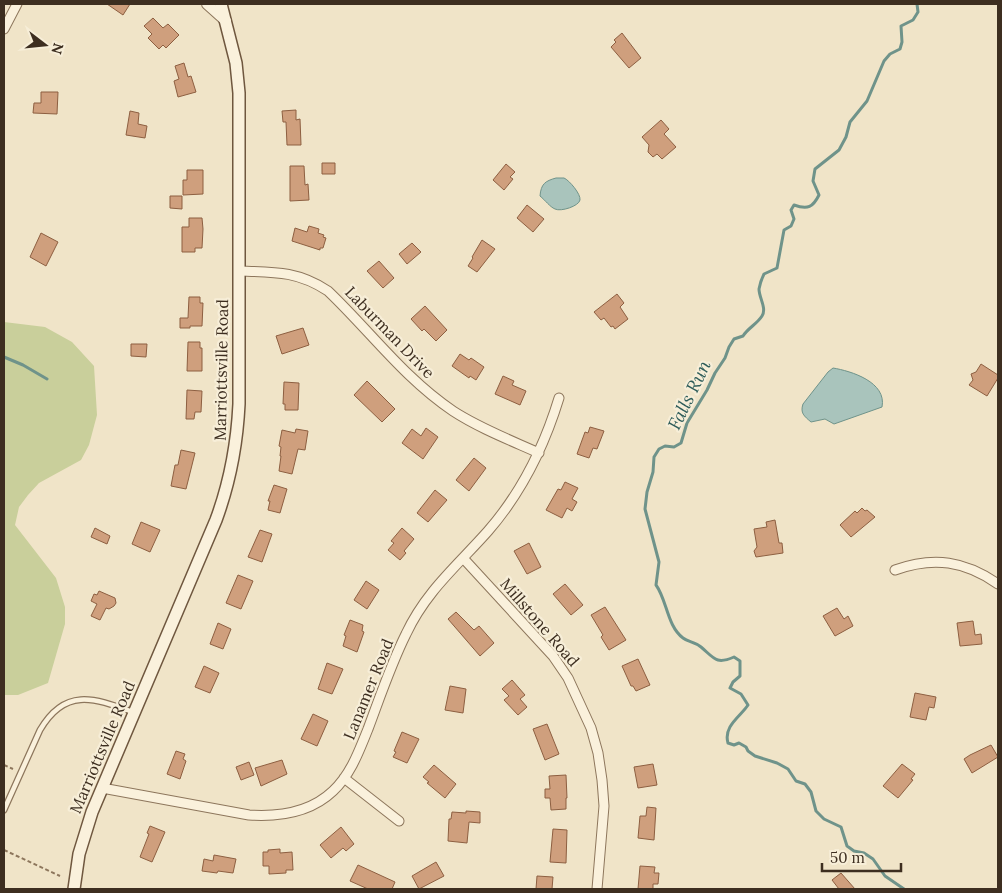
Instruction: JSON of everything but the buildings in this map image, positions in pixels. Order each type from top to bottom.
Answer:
[{"type":"main road","name":"Marriottsville Road","points":[[74,889],[76,867],[82,841],[102,788],[216,520],[230,475],[235,449],[238,412],[238,78],[222,4]]},
{"type":"street","points":[[4,29],[17,4]]},
{"type":"street","points":[[207,4],[226,21]]},
{"type":"street","name":"Laburman Drive","points":[[239,270],[280,272],[314,281],[328,290],[399,367],[434,397],[453,411],[480,426],[539,453]]},
{"type":"street","name":"Lanamer Road","points":[[102,788],[269,817],[287,815],[306,809],[332,791],[344,778],[356,758],[405,634],[420,608],[436,586],[489,530],[509,505],[539,453],[559,398]]},
{"type":"street","name":"Millstone Road","points":[[463,558],[553,656],[568,678],[591,728],[602,780],[604,806],[597,889]]},
{"type":"street","points":[[895,570],[924,562],[959,564],[985,575],[998,584]]},
{"type":"street","points":[[344,778],[399,822]]},
{"type":"lane","points":[[4,810],[40,730],[46,720],[60,706],[77,699],[91,699],[134,712]]},
{"type":"path","points":[[4,765],[13,769]]},
{"type":"path","points":[[4,850],[60,876]]},
{"type":"green space","points":[[4,322],[45,327],[72,342],[94,366],[97,415],[89,445],[81,460],[39,483],[19,507],[15,525],[56,578],[65,607],[65,624],[48,683],[18,695],[4,695]]},
{"type":"water","points":[[556,178],[564,178],[569,181],[579,194],[580,200],[577,204],[558,210],[551,207],[540,196],[544,184]]},
{"type":"water","points":[[833,368],[858,375],[873,384],[882,398],[882,407],[834,424],[825,419],[811,422],[803,414],[803,404]]},
{"type":"waterway","name":"Falls Run","points":[[904,889],[885,876],[873,859],[847,846],[841,827],[824,819],[816,811],[811,792],[805,784],[796,781],[788,769],[777,763],[755,756],[739,743],[734,745],[728,743],[727,737],[730,726],[748,705],[741,694],[730,688],[733,682],[740,676],[740,661],[734,657],[723,660],[712,657],[699,645],[683,638],[674,627],[656,585],[659,562],[645,509],[647,492],[653,472],[654,457],[659,449],[665,446],[674,447],[681,443],[687,423],[734,339],[743,336],[762,316],[764,310],[759,292],[760,285],[764,274],[777,268],[784,230],[791,226],[794,219],[791,210],[794,205],[803,207],[812,205],[817,199],[819,195],[813,181],[815,169],[839,150],[846,137],[850,122],[867,101],[884,61],[890,54],[900,49],[902,42],[901,26],[913,20],[918,12],[917,4]]},
{"type":"waterway","points":[[4,357],[23,365],[47,379]]}]
